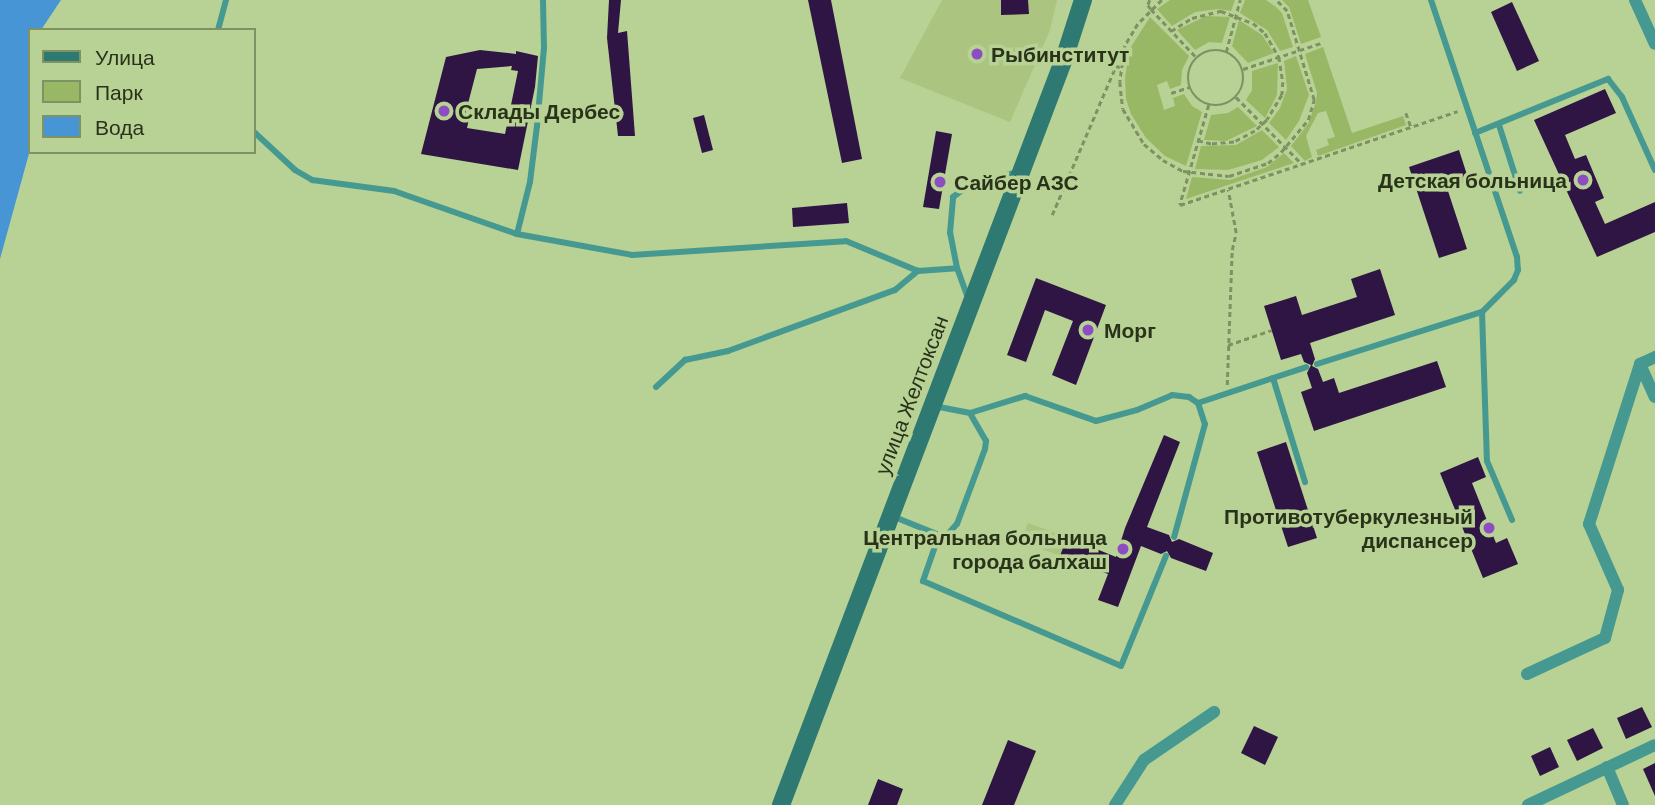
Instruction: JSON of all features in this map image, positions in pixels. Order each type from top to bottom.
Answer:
[{"type":"main road","name":"улица Желтоксан","points":[[781,805],[1065,56],[1082,1]]},
{"type":"street","points":[[1635,0],[1655,44]]},
{"type":"street","points":[[1527,674],[1605,638],[1618,590],[1589,524],[1640,365],[1655,357]]},
{"type":"street","points":[[1640,365],[1655,397]]},
{"type":"street","points":[[1115,805],[1144,760],[1214,712]]},
{"type":"street","points":[[1528,805],[1655,745]]},
{"type":"street","points":[[1607,767],[1623,805]]},
{"type":"lane","points":[[219,28],[226,0]]},
{"type":"lane","points":[[517,234],[530,182],[537,126],[544,48],[543,0]]},
{"type":"lane","points":[[1317,364],[1482,312],[1505,293],[1518,270],[1513,242],[1431,0]]},
{"type":"lane","points":[[1475,133],[1608,79],[1622,97],[1655,170]]},
{"type":"lane","points":[[1499,125],[1520,191]]},
{"type":"lane","points":[[256,134],[295,170],[312,180],[394,191],[517,234],[632,255],[846,241],[918,271],[957,268]]},
{"type":"lane","points":[[970,304],[957,268],[950,233],[953,197],[972,183],[1020,172]]},
{"type":"lane","points":[[656,387],[685,360],[728,351],[895,290],[918,271]]},
{"type":"lane","points":[[1482,312],[1487,460],[1512,520]]},
{"type":"lane","points":[[1198,403],[1306,368]]},
{"type":"lane","points":[[1273,378],[1305,482]]},
{"type":"lane","points":[[932,405],[970,413],[1025,396],[1096,421],[1137,410],[1172,395],[1189,397],[1198,403],[1205,424],[1174,537]]},
{"type":"lane","points":[[890,515],[939,535],[947,535],[957,524],[986,441],[970,413]]},
{"type":"lane","points":[[939,535],[923,581],[1121,666],[1166,556]]},
{"type":"path","points":[[1150,0],[1148,5],[1151,9],[1197,57]]},
{"type":"path","points":[[1162,0],[1151,9],[1125,46],[1121,67],[1123,109],[1144,144],[1163,160],[1189,172],[1229,176],[1268,163],[1308,120],[1314,100],[1287,11],[1276,0]]},
{"type":"path","points":[[1226,51],[1240,0]]},
{"type":"path","points":[[1171,31],[1192,18],[1207,13],[1236,15],[1265,33],[1279,57],[1282,95],[1263,124],[1234,142],[1211,144],[1199,141]]},
{"type":"path","points":[[1243,69],[1324,42]]},
{"type":"path","points":[[1214,50],[1226,51],[1243,69],[1242,87],[1236,97],[1223,105],[1209,104],[1198,99],[1190,87],[1188,74],[1197,57],[1214,50]]},
{"type":"path","points":[[1052,215],[1116,66],[1121,67]]},
{"type":"path","points":[[1171,93],[1190,87]]},
{"type":"path","points":[[1236,97],[1302,164]]},
{"type":"path","points":[[1209,104],[1180,205],[1461,111]]},
{"type":"path","points":[[1406,113],[1411,127]]},
{"type":"path","points":[[1227,189],[1236,233],[1232,250],[1228,392]]},
{"type":"path","points":[[1228,345],[1272,330]]},
{"type":"shaded area","name":"Рыбинститут","points":[[942,0],[1057,0],[1050,30],[1010,122],[900,78]]},
{"type":"shaded area","points":[[1028,523],[1067,537],[1060,556],[1021,541]]},
{"type":"green space","points":[[1170,0],[1235,0],[1231,11],[1218,9],[1195,12],[1172,26],[1157,9]]},
{"type":"green space","points":[[1245,0],[1266,0],[1276,7],[1282,13],[1293,47],[1280,51],[1267,30],[1240,13]]},
{"type":"green space","points":[[1282,0],[1308,0],[1321,37],[1301,44],[1289,7]]},
{"type":"green space","points":[[1206,16],[1230,17],[1222,43],[1209,42],[1195,50],[1177,30]]},
{"type":"green space","points":[[1150,17],[1189,56],[1182,70],[1181,85],[1170,89],[1167,81],[1157,85],[1164,110],[1175,106],[1173,98],[1184,94],[1192,106],[1202,112],[1186,166],[1165,156],[1146,138],[1131,114],[1126,99],[1125,78],[1129,50]]},
{"type":"green space","points":[[1239,20],[1262,35],[1274,53],[1248,63],[1232,46]]},
{"type":"green space","points":[[1323,47],[1352,133],[1403,116],[1406,125],[1318,156],[1316,150],[1329,145],[1327,139],[1335,137],[1326,111],[1318,113],[1306,136],[1312,157],[1305,161],[1291,146],[1308,124],[1316,102],[1317,93],[1305,54]]},
{"type":"green space","points":[[1296,56],[1309,95],[1299,121],[1286,140],[1269,123],[1280,108],[1287,89],[1284,61]]},
{"type":"green space","points":[[1278,63],[1277,95],[1265,118],[1246,100],[1252,90],[1252,71]]},
{"type":"green space","points":[[1238,107],[1257,126],[1226,141],[1204,140],[1211,115],[1228,113]]},
{"type":"green space","points":[[1262,130],[1279,147],[1262,160],[1228,170],[1195,169],[1201,146],[1236,145]]},
{"type":"green space","points":[[1284,153],[1294,163],[1186,199],[1192,177],[1230,180],[1267,167]]},
{"type":"water","points":[[0,0],[61,0],[42,28],[28,28],[29,154],[0,259]]},
{"type":"building","points":[[609,0],[621,0],[618,33],[627,31],[635,136],[618,136],[607,38]]},
{"type":"building","points":[[808,0],[831,0],[862,159],[842,163]]},
{"type":"building","points":[[1001,0],[1028,0],[1029,14],[1001,15]]},
{"type":"building","points":[[1512,2],[1539,61],[1517,71],[1491,12]]},
{"type":"building","name":"Склады Дербес","points":[[480,50],[516,54],[516,51],[538,56],[535,87],[518,170],[421,154],[446,57]],"holes":[[[512,66],[511,70],[518,71],[505,134],[467,128],[469,119],[464,119],[477,69]]]},
{"type":"building","points":[[1605,89],[1616,113],[1565,135],[1575,159],[1586,155],[1604,198],[1595,202],[1605,224],[1655,202],[1655,232],[1597,257],[1534,120]]},
{"type":"building","points":[[704,115],[713,150],[702,153],[693,118]]},
{"type":"building","points":[[936,131],[952,134],[939,209],[923,207]]},
{"type":"building","points":[[1459,150],[1469,181],[1447,188],[1467,249],[1439,258],[1409,167]]},
{"type":"building","points":[[847,203],[849,223],[793,227],[792,208]]},
{"type":"building","points":[[1380,269],[1395,315],[1310,343],[1315,359],[1312,366],[1318,369],[1323,382],[1334,378],[1339,393],[1437,361],[1446,387],[1314,431],[1301,392],[1312,388],[1307,373],[1311,365],[1304,362],[1301,354],[1281,360],[1264,306],[1296,296],[1302,315],[1357,297],[1351,279]]},
{"type":"building","points":[[1036,278],[1106,305],[1076,385],[1052,375],[1073,321],[1045,310],[1026,362],[1007,355]]},
{"type":"building","points":[[1164,435],[1180,442],[1147,527],[1169,535],[1172,542],[1179,539],[1213,553],[1206,571],[1171,558],[1167,551],[1161,554],[1141,546],[1118,607],[1098,600],[1108,574],[1060,556],[1067,537],[1116,557],[1125,528]]},
{"type":"building","points":[[1286,442],[1317,538],[1288,547],[1257,452]]},
{"type":"building","points":[[1478,457],[1486,477],[1472,483],[1496,543],[1507,538],[1518,564],[1483,578],[1440,473]]},
{"type":"building","points":[[1642,707],[1652,727],[1626,739],[1617,718]]},
{"type":"building","points":[[1254,726],[1278,737],[1265,765],[1241,753]]},
{"type":"building","points":[[1593,728],[1603,748],[1577,761],[1567,740]]},
{"type":"building","points":[[1008,740],[1036,751],[1014,805],[982,805]]},
{"type":"building","points":[[1550,747],[1559,767],[1540,776],[1531,756]]},
{"type":"building","points":[[1655,763],[1655,796],[1643,769]]},
{"type":"building","points":[[878,779],[903,789],[897,805],[868,805]]},
{"type":"place","name":"Рыбинститут","points":[[977,54]]},
{"type":"place","name":"Склады Дербес","points":[[444,111]]},
{"type":"place","name":"Детская больница","points":[[1583,180]]},
{"type":"place","name":"Сайбер АЗС","points":[[940,182]]},
{"type":"place","name":"Морг","points":[[1088,330]]},
{"type":"place","name":"Противотуберкулезный диспансер","points":[[1489,528]]},
{"type":"place","name":"Центральная больница города балхаш","points":[[1123,549]]}]
